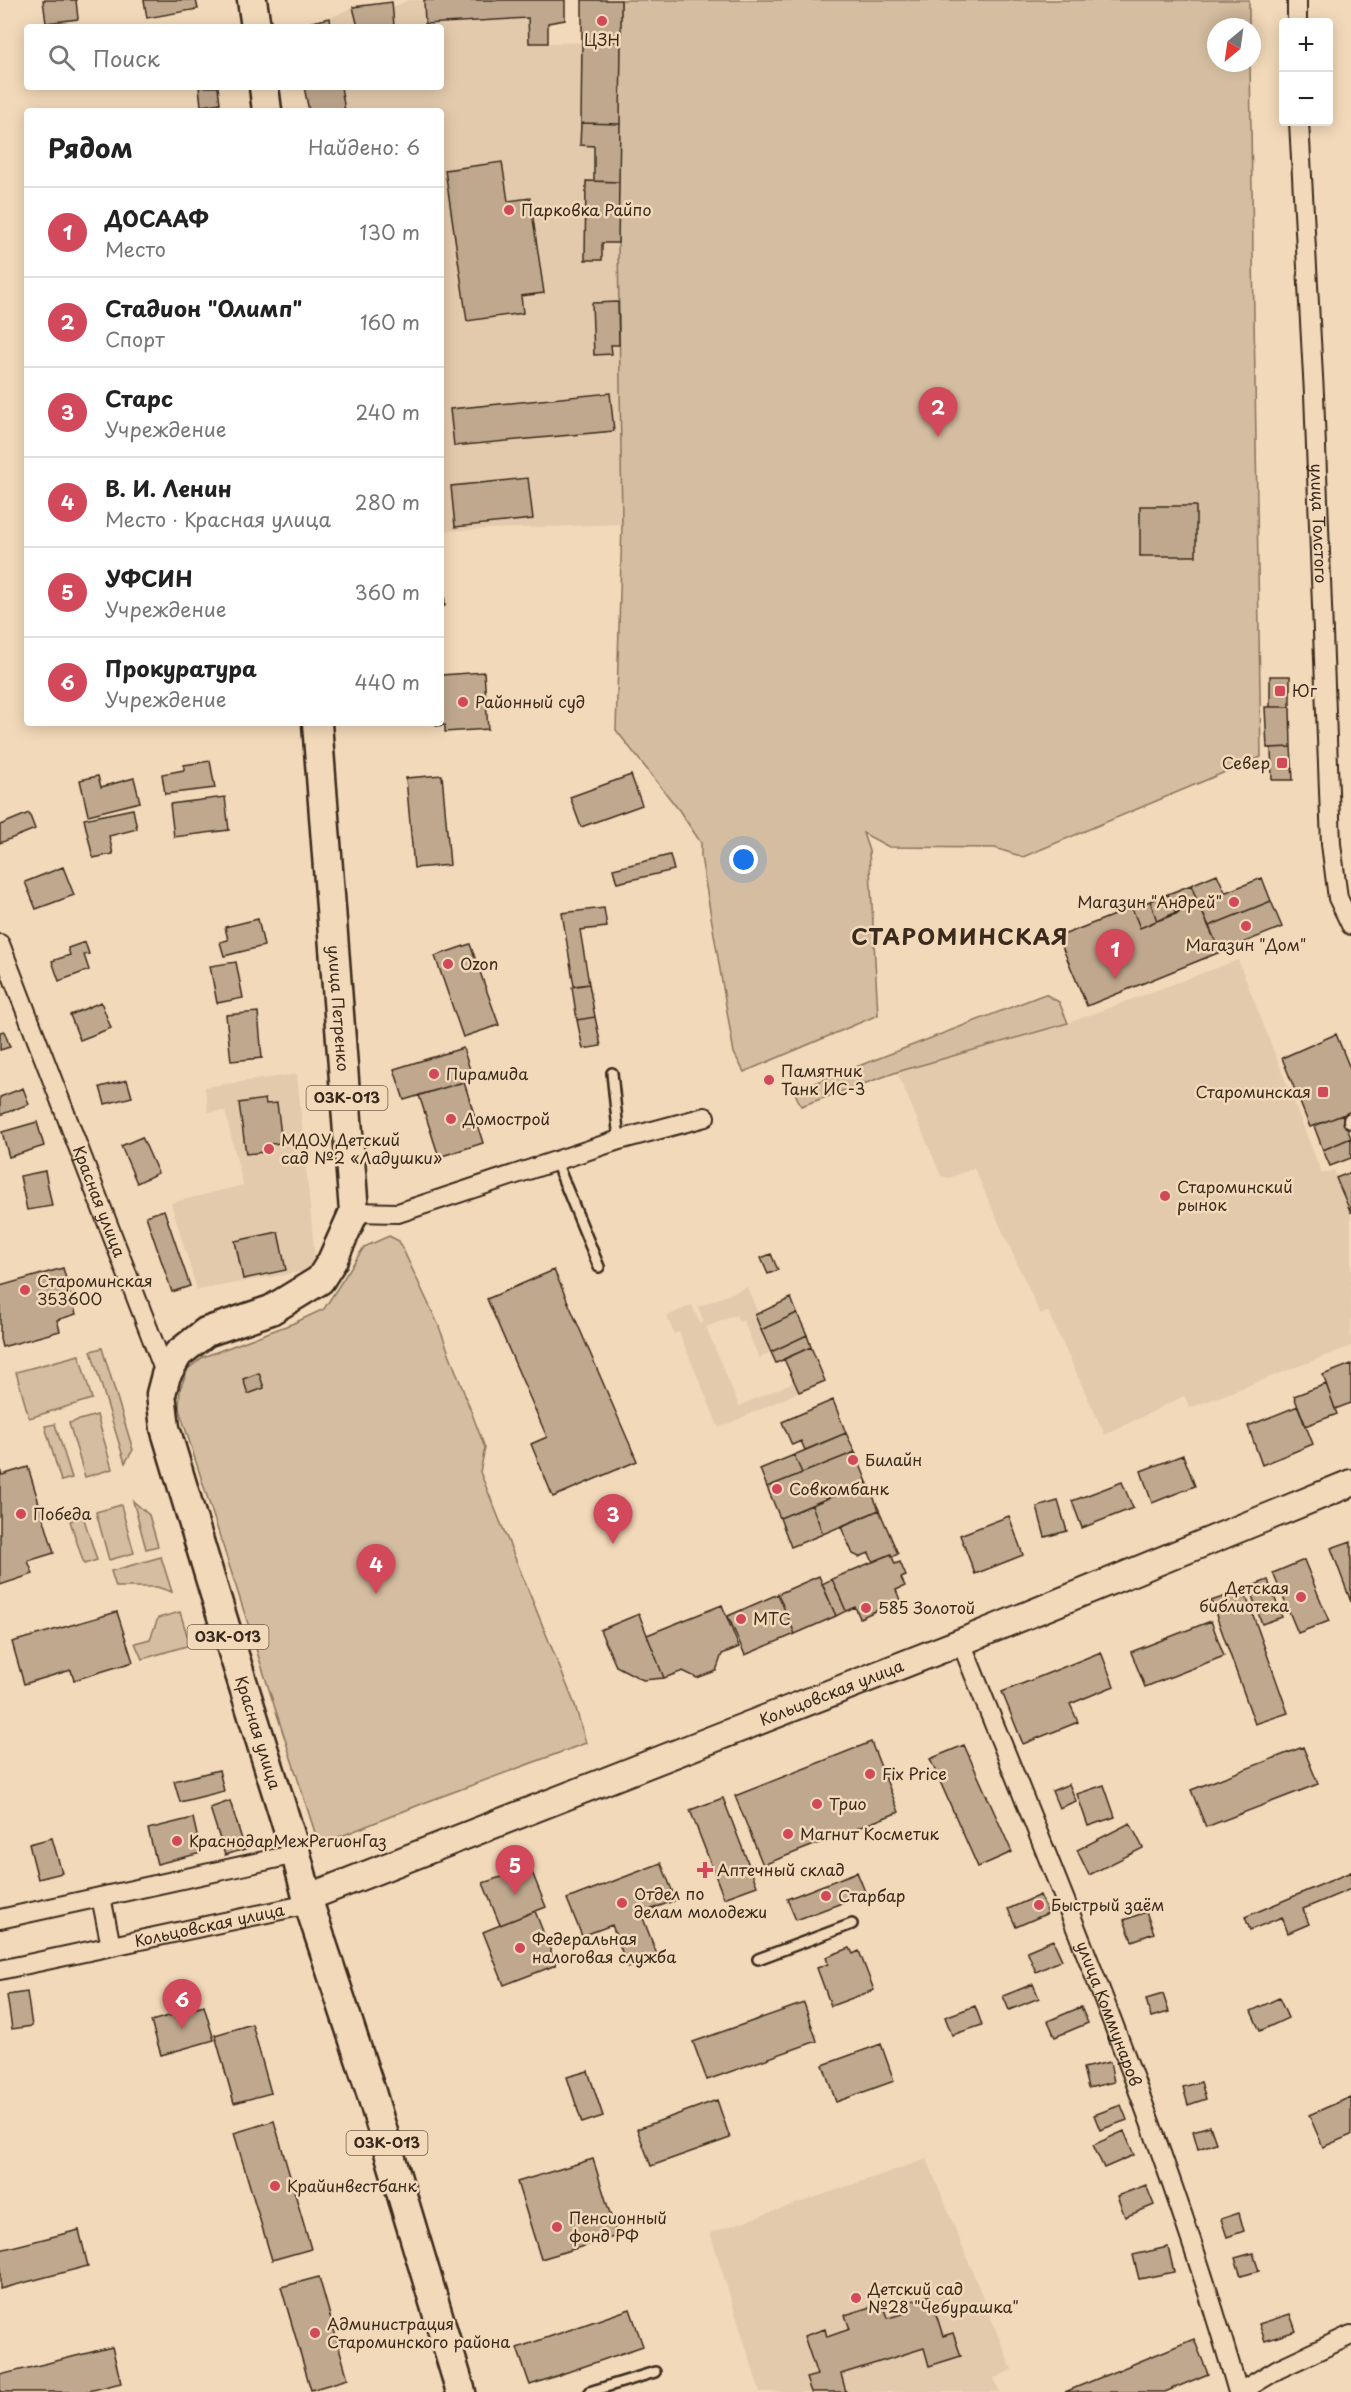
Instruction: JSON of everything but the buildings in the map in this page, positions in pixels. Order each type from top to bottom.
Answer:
[{"type":"main road","points":[[252,0],[256,24]]},
{"type":"main road","points":[[264,90],[267,108]]},
{"type":"main road","name":"улица Петренко","points":[[166,1375],[178,1354],[206,1332],[272,1310],[320,1280],[332,1261],[354,1212],[317,726]]},
{"type":"main road","name":"Красная улица","points":[[166,1375],[161,1394],[165,1428],[309,1900],[372,2092],[461,2392]]},
{"type":"main road","name":"Кольцовская улица","points":[[309,1900],[961,1642],[1351,1483]]},
{"type":"street","points":[[1297,0],[1297,18]]},
{"type":"street","name":"улица Толстого","points":[[1299,126],[1314,394],[1331,844],[1338,898],[1351,924]]},
{"type":"street","name":"Красная улица","points":[[0,944],[166,1375]]},
{"type":"street","points":[[354,1212],[398,1213],[619,1140],[705,1117]]},
{"type":"street","name":"улица Коммунаров","points":[[961,1642],[1098,1983],[1163,2156],[1216,2314],[1239,2392]]},
{"type":"street","points":[[0,1919],[296,1854]]},
{"type":"street","name":"Кольцовская улица","points":[[101,1897],[111,1946]]},
{"type":"street","name":"Кольцовская улица","points":[[0,1970],[309,1900]]},
{"type":"street","points":[[1239,2392],[1278,2368],[1351,2335]]},
{"type":"lane","points":[[612,1073],[619,1140]]},
{"type":"lane","points":[[556,1162],[600,1267]]},
{"type":"lane","points":[[758,1959],[852,1924]]},
{"type":"lane","points":[[589,2392],[655,2372]]},
{"type":"shaded area","points":[[409,0],[565,0],[565,20],[548,23],[549,43],[621,42],[618,243],[622,524],[444,531],[444,108],[308,108],[305,90],[444,90],[444,24],[303,24],[330,18],[353,7],[392,2],[393,7]]},
{"type":"shaded area","points":[[621,0],[1249,0],[1249,18],[1207,18],[1207,72],[1250,72],[1261,757],[1023,857],[995,848],[889,847],[863,833],[869,851],[878,1015],[744,1072],[734,1053],[701,857],[701,843],[679,810],[616,730],[622,524],[618,243]]},
{"type":"shaded area","name":"Староминский рынок","points":[[1238,960],[1322,1174],[1334,1170],[1351,1213],[1351,1346],[1190,1408],[1184,1396],[1105,1435],[1048,1312],[1040,1314],[974,1168],[949,1178],[941,1176],[897,1072],[1068,1023]]},
{"type":"shaded area","points":[[1045,994],[1059,1002],[1068,1023],[897,1072],[801,1106],[794,1091]]},
{"type":"shaded area","name":"МДОУ Детский сад №2 «Ладушки»","points":[[297,1074],[316,1269],[197,1290],[171,1203],[243,1185],[225,1111],[208,1112],[205,1087]]},
{"type":"shaded area","points":[[389,1236],[399,1241],[438,1324],[485,1448],[480,1472],[575,1705],[586,1743],[429,1801],[319,1845],[179,1409],[180,1389],[188,1369],[203,1357],[294,1323],[324,1309],[364,1247]]},
{"type":"shaded area","points":[[747,1287],[758,1313],[755,1315],[771,1352],[759,1358],[743,1320],[739,1322],[736,1315],[706,1327],[739,1406],[794,1382],[799,1392],[719,1428],[679,1332],[674,1334],[667,1316],[692,1305],[700,1324],[704,1322],[698,1307]]},
{"type":"shaded area","points":[[102,1348],[133,1450],[125,1463],[91,1351]]},
{"type":"shaded area","points":[[79,1355],[92,1399],[29,1418],[16,1372]]},
{"type":"shaded area","points":[[97,1415],[112,1469],[85,1477],[69,1423]]},
{"type":"shaded area","points":[[55,1424],[72,1478],[61,1481],[45,1426]]},
{"type":"shaded area","points":[[133,1501],[149,1515],[158,1546],[146,1549]]},
{"type":"shaded area","points":[[121,1505],[134,1553],[109,1560],[96,1512]]},
{"type":"shaded area","points":[[83,1516],[97,1560],[84,1564],[70,1521]]},
{"type":"shaded area","points":[[161,1557],[172,1592],[157,1587],[116,1587],[111,1571]]},
{"type":"shaded area","points":[[180,1612],[190,1645],[142,1659],[135,1643],[150,1639],[158,1618]]},
{"type":"shaded area","name":"Детский сад №28 \"Чебурашка\"","points":[[927,2159],[1012,2370],[994,2378],[1000,2392],[760,2392],[710,2233]]},
{"type":"place","name":"ЦЗН","points":[[602,21]]},
{"type":"place","name":"Парковка Райпо","points":[[509,210]]},
{"type":"place","name":"Стадион \"Олимп\"","points":[[938,437]]},
{"type":"place","name":"Юг","points":[[1280,691]]},
{"type":"place","name":"Районный суд","points":[[463,702]]},
{"type":"place","name":"Север","points":[[1282,763]]},
{"type":"place","name":"Магазин \"Андрей\"","points":[[1234,902]]},
{"type":"place","name":"Магазин \"Дом\"","points":[[1246,926]]},
{"type":"place","name":"Ozon","points":[[448,964]]},
{"type":"place","name":"ДОСААФ","points":[[1115,979]]},
{"type":"place","name":"Пирамида","points":[[434,1074]]},
{"type":"place","name":"Памятник Танк ИС-3","points":[[769,1080]]},
{"type":"place","name":"Староминская","points":[[1323,1092]]},
{"type":"place","name":"Домострой","points":[[451,1119]]},
{"type":"place","name":"МДОУ Детский сад №2 «Ладушки»","points":[[269,1149]]},
{"type":"place","name":"Староминский рынок","points":[[1165,1196]]},
{"type":"place","name":"Староминская 353600","points":[[25,1290]]},
{"type":"place","name":"Билайн","points":[[853,1460]]},
{"type":"place","name":"Совкомбанк","points":[[777,1489]]},
{"type":"place","name":"Победа","points":[[21,1514]]},
{"type":"place","name":"Старс","points":[[613,1544]]},
{"type":"place","name":"В. И. Ленин","points":[[376,1594]]},
{"type":"place","name":"Детская библиотека","points":[[1301,1597]]},
{"type":"place","name":"585 Золотой","points":[[866,1608]]},
{"type":"place","name":"МТС","points":[[741,1619]]},
{"type":"place","name":"Fix Price","points":[[870,1774]]},
{"type":"place","name":"Трио","points":[[817,1804]]},
{"type":"place","name":"Магнит Косметик","points":[[788,1834]]},
{"type":"place","name":"КраснодарМежРегионГаз","points":[[177,1841]]},
{"type":"place","name":"Аптечный склад","points":[[705,1870]]},
{"type":"place","name":"УФСИН","points":[[515,1895]]},
{"type":"place","name":"Старбар","points":[[826,1896]]},
{"type":"place","name":"Отдел по делам молодежи","points":[[622,1903]]},
{"type":"place","name":"Быстрый заём","points":[[1039,1905]]},
{"type":"place","name":"Федеральная налоговая служба","points":[[520,1948]]},
{"type":"place","name":"Прокуратура","points":[[182,2029]]},
{"type":"place","name":"Крайинвестбанк","points":[[275,2186]]},
{"type":"place","name":"Пенсионный фонд РФ","points":[[557,2227]]},
{"type":"place","name":"Детский сад №28 \"Чебурашка\"","points":[[856,2298]]},
{"type":"place","name":"Администрация Староминского района","points":[[315,2333]]},
{"type":"district","name":"СТАРОМИНСКАЯ","points":[[960,937]]}]
